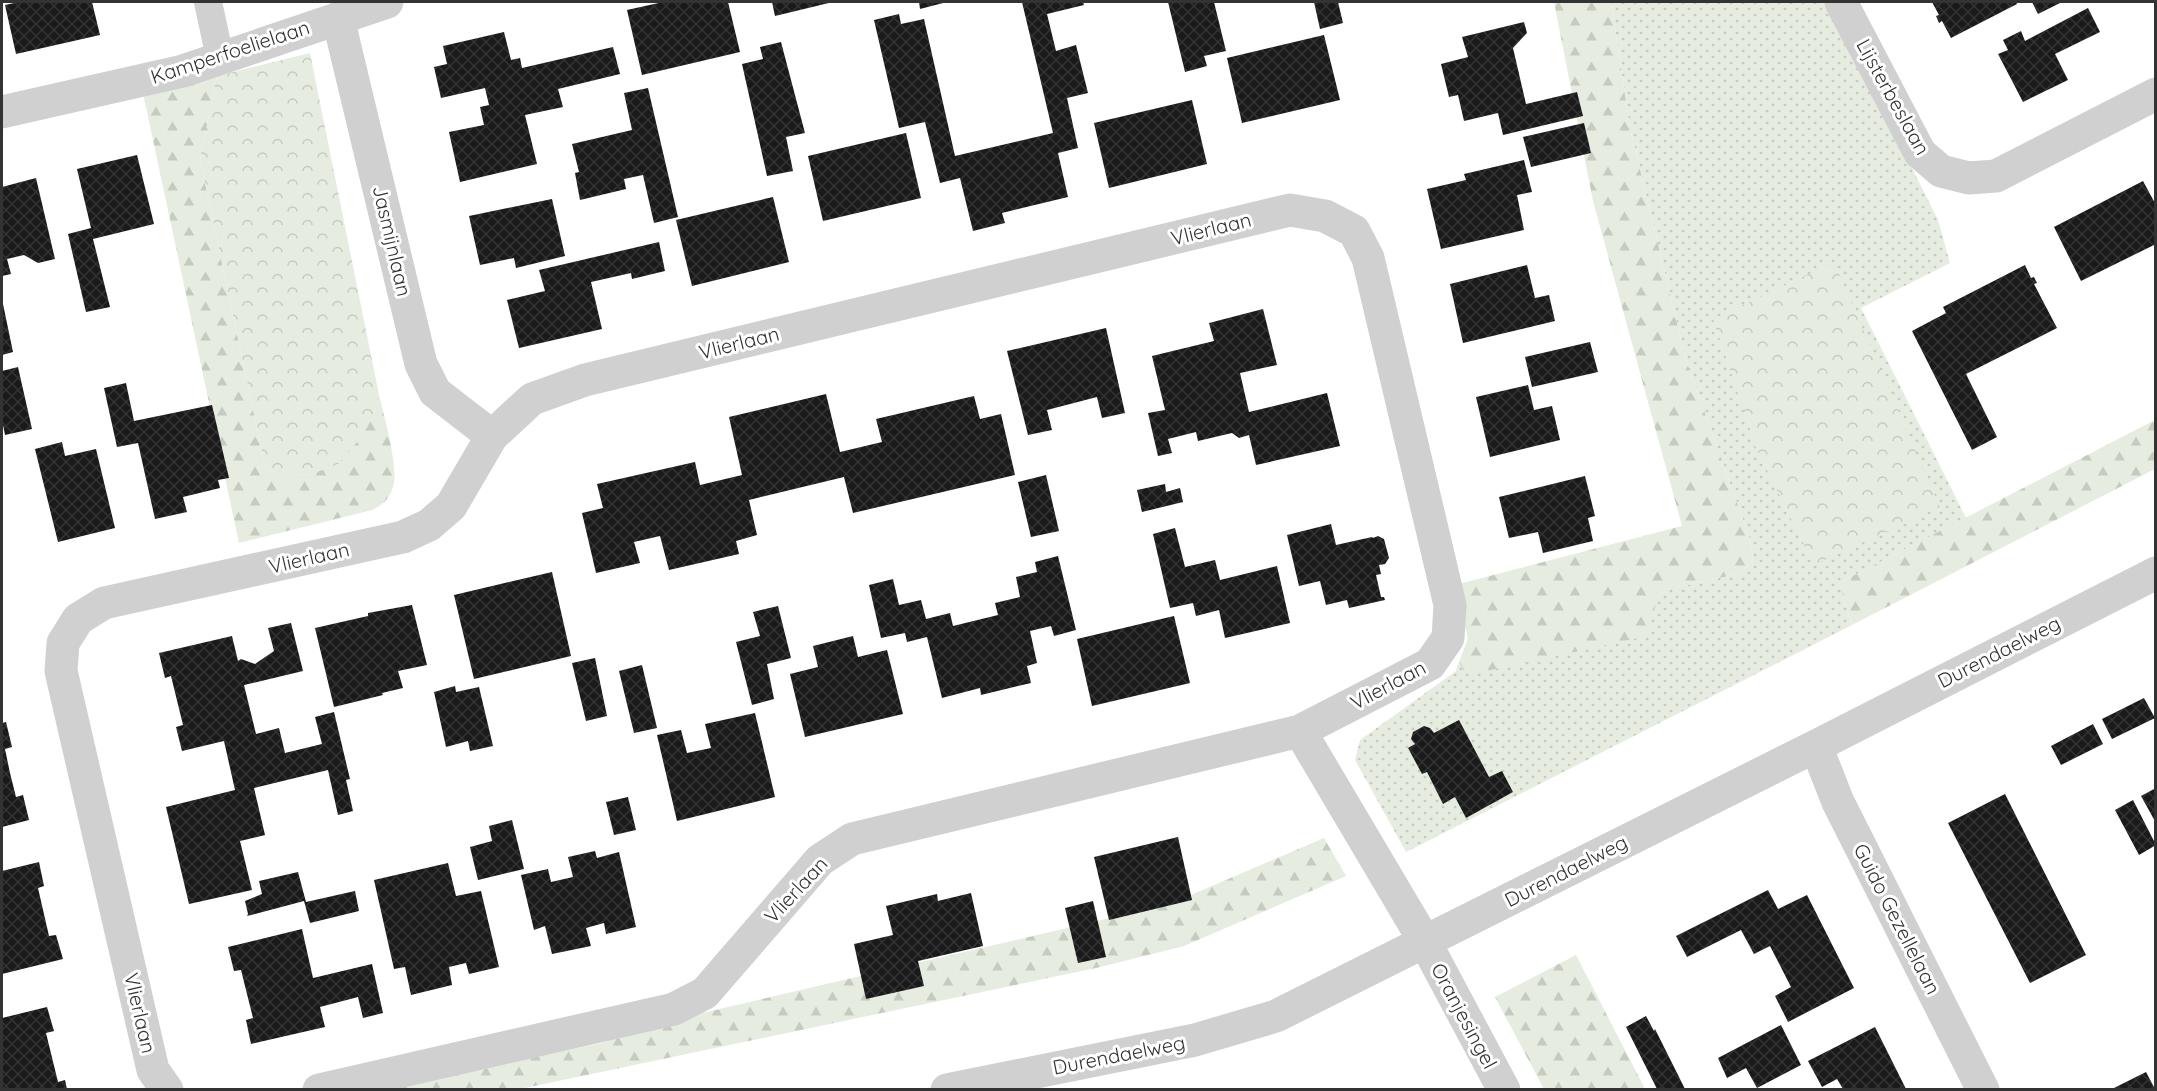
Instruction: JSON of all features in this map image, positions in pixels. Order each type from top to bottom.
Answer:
[{"type":"street","name":"Kamperfoelielaan","points":[[2,112],[183,71],[387,2]]},
{"type":"street","name":"Lijsterbeslaan","points":[[1841,2],[1920,153],[1941,171],[1969,178],[1996,176],[2156,94]]},
{"type":"street","name":"Jasmijnlaan","points":[[338,18],[421,364],[435,392],[492,436]]},
{"type":"street","name":"Vlierlaan","points":[[167,1089],[153,1070],[61,671],[63,643],[78,619],[104,603],[403,537],[429,525],[451,506],[492,436],[531,399],[585,380],[1290,210],[1325,216],[1354,231],[1368,258],[1450,605],[1448,638],[1430,664],[1300,731],[852,838],[820,860],[705,993],[674,1009],[319,1089]]},
{"type":"street","name":"Durendaelweg","points":[[947,1089],[1195,1040],[1276,1016],[2156,573]]},
{"type":"street","points":[[1300,731],[1425,942]]},
{"type":"street","name":"Guido Gezellelaan","points":[[1816,746],[1838,801],[1983,1089]]},
{"type":"street","name":"Oranjesingel","points":[[1425,942],[1504,1089]]},
{"type":"lane","points":[[208,2],[220,58]]},
{"type":"green space","points":[[1554,2],[1611,2],[1630,128],[1686,360],[1750,539],[1753,561],[1738,574],[1668,589],[1658,596],[1647,636],[1477,673],[1464,671],[1459,662],[1468,638],[1455,585],[1682,526],[1593,201]]},
{"type":"green space","points":[[1611,2],[1829,2],[1938,220],[1950,263],[1861,308],[1966,518],[1839,583],[1852,625],[1406,852],[1355,760],[1360,740],[1456,671],[1459,662],[1464,671],[1658,596],[1668,589],[1738,574],[1753,561],[1750,539],[1686,360],[1630,128]]},
{"type":"green space","points":[[310,53],[379,395],[374,414],[357,442],[338,464],[312,474],[280,476],[265,466],[200,159],[217,76]]},
{"type":"green space","points":[[217,76],[200,159],[265,466],[280,476],[312,474],[374,414],[379,395],[394,468],[390,495],[372,510],[239,543],[143,93]]},
{"type":"green space","points":[[1834,262],[1940,507],[1814,565],[1756,448],[1713,319]]},
{"type":"green space","points":[[2155,420],[2155,469],[1852,625],[1839,583]]},
{"type":"green space","points":[[1324,838],[1346,876],[1184,946],[1096,968],[520,1089],[376,1090],[602,1043],[668,1021],[1170,904]]},
{"type":"green space","points":[[1576,955],[1645,1089],[1544,1089],[1495,997]]},
{"type":"building","points":[[19,2],[92,2],[100,35],[16,54],[5,5]]},
{"type":"building","points":[[663,2],[728,2],[740,52],[642,75],[627,10]]},
{"type":"building","points":[[772,2],[833,2],[775,16]]},
{"type":"building","points":[[919,2],[947,2],[920,9]]},
{"type":"building","points":[[1022,2],[1083,2],[1084,5],[1047,14],[1056,51],[1076,45],[1088,93],[1067,98],[1078,148],[1058,153],[1068,197],[1002,213],[1005,223],[973,231],[960,178],[940,183],[925,122],[899,128],[874,20],[899,14],[901,24],[924,19],[955,156],[1053,133]]},
{"type":"building","points":[[1168,2],[1214,2],[1226,51],[1204,56],[1207,66],[1185,72]]},
{"type":"building","points":[[1314,2],[1338,2],[1343,23],[1320,29]]},
{"type":"building","points":[[1932,2],[2016,2],[2017,4],[1951,38],[1942,21],[1939,23],[1936,16],[1939,15]]},
{"type":"building","points":[[2032,2],[2062,2],[2038,14]]},
{"type":"building","points":[[2088,8],[2100,32],[2055,54],[2068,80],[2023,102],[1998,54],[2008,50],[2003,40],[2021,31],[2025,41]]},
{"type":"building","points":[[1524,22],[1527,33],[1513,48],[1526,104],[1577,92],[1583,116],[1503,135],[1498,113],[1464,121],[1458,95],[1449,97],[1441,64],[1468,57],[1462,37]]},
{"type":"building","points":[[504,32],[511,60],[520,58],[522,68],[613,47],[620,74],[558,89],[563,107],[525,115],[537,164],[460,182],[449,132],[484,125],[480,107],[489,105],[485,88],[441,98],[434,67],[447,64],[443,46]]},
{"type":"building","points":[[1324,35],[1340,100],[1242,123],[1227,58]]},
{"type":"building","points":[[781,42],[805,133],[786,137],[793,171],[767,176],[742,64],[763,59],[760,47]]},
{"type":"building","points":[[648,88],[678,217],[654,223],[643,175],[624,179],[626,189],[580,200],[575,173],[579,172],[572,144],[632,130],[624,93]]},
{"type":"building","points":[[1192,100],[1207,164],[1109,188],[1094,123]]},
{"type":"building","points":[[1584,123],[1591,153],[1531,167],[1523,137]]},
{"type":"building","points":[[906,133],[921,198],[823,221],[808,156]]},
{"type":"building","points":[[137,155],[154,224],[93,239],[110,307],[86,312],[68,234],[91,228],[77,169]]},
{"type":"building","points":[[1524,160],[1532,192],[1517,195],[1524,230],[1441,249],[1427,189],[1466,180],[1464,174]]},
{"type":"building","points":[[36,178],[55,259],[38,263],[24,255],[7,259],[11,274],[2,276],[2,187]]},
{"type":"building","points":[[2143,181],[2156,205],[2156,244],[2081,281],[2054,227]]},
{"type":"building","points":[[773,197],[789,262],[692,286],[676,220]]},
{"type":"building","points":[[552,199],[565,256],[516,268],[514,258],[480,265],[469,216]]},
{"type":"building","points":[[659,242],[665,271],[632,279],[631,273],[591,282],[602,329],[519,348],[507,300],[545,291],[539,270]]},
{"type":"building","points":[[1527,265],[1535,298],[1549,295],[1555,321],[1463,343],[1450,284]]},
{"type":"building","points":[[2025,265],[2031,278],[2034,277],[2037,283],[2034,284],[2057,328],[1966,374],[1997,437],[1972,450],[1912,331],[1946,313],[1943,307]]},
{"type":"building","points":[[2,304],[13,352],[2,355]]},
{"type":"building","points":[[1263,309],[1277,365],[1240,373],[1249,412],[1327,393],[1340,446],[1256,465],[1249,435],[1239,438],[1232,433],[1198,441],[1196,432],[1168,439],[1172,453],[1158,456],[1148,413],[1165,410],[1152,356],[1214,341],[1209,323]]},
{"type":"building","points":[[1106,328],[1125,413],[1102,418],[1097,397],[1047,410],[1052,430],[1028,435],[1007,351]]},
{"type":"building","points":[[1590,342],[1598,372],[1532,387],[1525,357]]},
{"type":"building","points":[[18,367],[32,429],[5,435],[2,420],[2,371]]},
{"type":"building","points":[[126,383],[134,421],[212,405],[229,478],[218,480],[220,488],[183,497],[187,512],[155,519],[138,443],[117,447],[104,388]]},
{"type":"building","points":[[1528,385],[1534,410],[1552,406],[1560,440],[1490,457],[1476,397]]},
{"type":"building","points":[[826,394],[840,452],[882,442],[876,419],[974,396],[980,419],[1001,414],[1015,475],[853,513],[844,477],[749,500],[757,535],[736,541],[739,554],[669,570],[660,536],[634,542],[640,563],[596,573],[582,513],[603,508],[597,484],[695,462],[700,485],[742,475],[729,417]]},
{"type":"building","points":[[62,442],[65,456],[96,449],[115,528],[58,542],[35,449]]},
{"type":"building","points":[[1046,475],[1059,531],[1031,537],[1018,482]]},
{"type":"building","points":[[1585,476],[1595,516],[1588,518],[1593,541],[1543,553],[1538,532],[1509,538],[1499,497]]},
{"type":"building","points":[[1165,484],[1166,492],[1180,488],[1183,502],[1142,512],[1137,490]]},
{"type":"building","points":[[1331,524],[1336,545],[1378,536],[1384,539],[1389,558],[1385,564],[1379,565],[1381,574],[1376,575],[1381,597],[1385,600],[1349,608],[1347,600],[1326,605],[1320,581],[1299,586],[1287,535]]},
{"type":"building","points":[[1175,528],[1185,567],[1215,560],[1220,580],[1277,566],[1290,623],[1225,638],[1219,610],[1196,616],[1193,603],[1170,608],[1153,534]]},
{"type":"building","points":[[1058,556],[1076,630],[1054,636],[1051,626],[1030,631],[1037,663],[1027,666],[1031,683],[981,695],[980,688],[942,698],[927,637],[907,642],[905,633],[881,638],[869,585],[893,579],[899,605],[921,600],[926,619],[950,613],[953,626],[998,615],[995,603],[1020,597],[1016,577],[1037,572],[1035,562]]},
{"type":"building","points":[[552,572],[571,656],[474,679],[454,595]]},
{"type":"building","points":[[412,605],[427,665],[398,671],[403,688],[334,707],[315,628],[368,616],[368,613]]},
{"type":"building","points":[[778,606],[791,658],[767,664],[774,699],[752,705],[736,642],[760,636],[753,612]]},
{"type":"building","points":[[1174,616],[1190,683],[1092,706],[1077,639]]},
{"type":"building","points":[[291,623],[303,671],[244,685],[256,734],[279,728],[285,753],[322,744],[315,717],[334,712],[350,779],[346,780],[353,811],[338,815],[328,770],[254,788],[265,835],[240,841],[252,890],[189,904],[166,807],[235,790],[224,741],[182,751],[176,727],[183,725],[171,676],[165,678],[159,653],[232,636],[238,661],[241,659],[255,664],[274,651],[268,628]]},
{"type":"building","points":[[853,636],[858,657],[887,650],[903,714],[805,737],[790,674],[818,667],[813,646]]},
{"type":"building","points":[[595,658],[607,716],[586,721],[572,663]]},
{"type":"building","points":[[642,665],[657,728],[634,733],[619,671]]},
{"type":"building","points":[[455,686],[456,692],[479,687],[493,746],[470,751],[468,741],[446,747],[434,692]]},
{"type":"building","points":[[2144,698],[2155,718],[2112,739],[2102,719]]},
{"type":"building","points":[[755,713],[775,797],[677,821],[657,735],[681,730],[687,753],[711,748],[705,724]]},
{"type":"building","points":[[1459,720],[1489,777],[1502,771],[1513,792],[1466,818],[1455,797],[1443,804],[1427,772],[1422,774],[1408,748],[1415,744],[1411,739],[1413,732],[1424,726],[1430,728],[1434,733]]},
{"type":"building","points":[[6,722],[12,747],[5,749],[10,773],[16,797],[23,795],[29,820],[2,827],[2,723]]},
{"type":"building","points":[[2093,724],[2103,744],[2061,765],[2051,746]]},
{"type":"building","points":[[2156,788],[2156,823],[2141,796]]},
{"type":"building","points":[[2005,794],[2086,955],[2030,983],[1948,823]]},
{"type":"building","points":[[628,797],[636,830],[614,835],[606,802]]},
{"type":"building","points":[[2133,800],[2156,845],[2139,855],[2115,810]]},
{"type":"building","points":[[512,820],[524,869],[478,880],[470,847],[492,841],[489,826]]},
{"type":"building","points":[[1178,837],[1192,900],[1109,920],[1094,857]]},
{"type":"building","points":[[595,851],[597,858],[619,852],[636,927],[606,934],[604,923],[586,928],[591,946],[552,954],[545,926],[534,930],[521,875],[548,869],[551,882],[573,877],[568,857]]},
{"type":"building","points":[[39,862],[44,886],[38,888],[49,936],[56,935],[63,959],[2,974],[2,871]]},
{"type":"building","points":[[448,863],[456,896],[481,891],[499,967],[469,974],[466,963],[449,967],[452,985],[411,995],[405,967],[394,969],[374,880]]},
{"type":"building","points":[[298,872],[306,902],[355,891],[359,911],[310,923],[304,901],[247,916],[245,901],[262,894],[259,881]]},
{"type":"building","points":[[1768,890],[1778,909],[1807,895],[1854,988],[1788,1022],[1775,996],[1791,987],[1770,946],[1754,954],[1741,930],[1687,957],[1676,936]]},
{"type":"building","points":[[971,893],[983,946],[918,961],[924,986],[866,999],[854,944],[893,935],[886,906],[937,894],[938,901]]},
{"type":"building","points":[[1093,901],[1106,957],[1078,963],[1065,908]]},
{"type":"building","points":[[302,929],[313,978],[372,964],[383,1013],[363,1018],[358,997],[320,1007],[325,1027],[251,1044],[246,1020],[253,1018],[241,970],[234,971],[228,947]]},
{"type":"building","points":[[47,1007],[54,1031],[46,1033],[58,1082],[65,1080],[67,1089],[2,1089],[2,1018]]},
{"type":"building","points":[[1646,1016],[1654,1031],[1655,1029],[1685,1089],[1657,1089],[1626,1027]]},
{"type":"building","points":[[1781,1025],[1801,1065],[1757,1088],[1746,1068],[1727,1078],[1718,1058]]},
{"type":"building","points":[[1875,1027],[1906,1089],[1843,1089],[1837,1079],[1822,1087],[1808,1061]]},
{"type":"building","points":[[2146,1072],[2155,1089],[2112,1089]]}]
